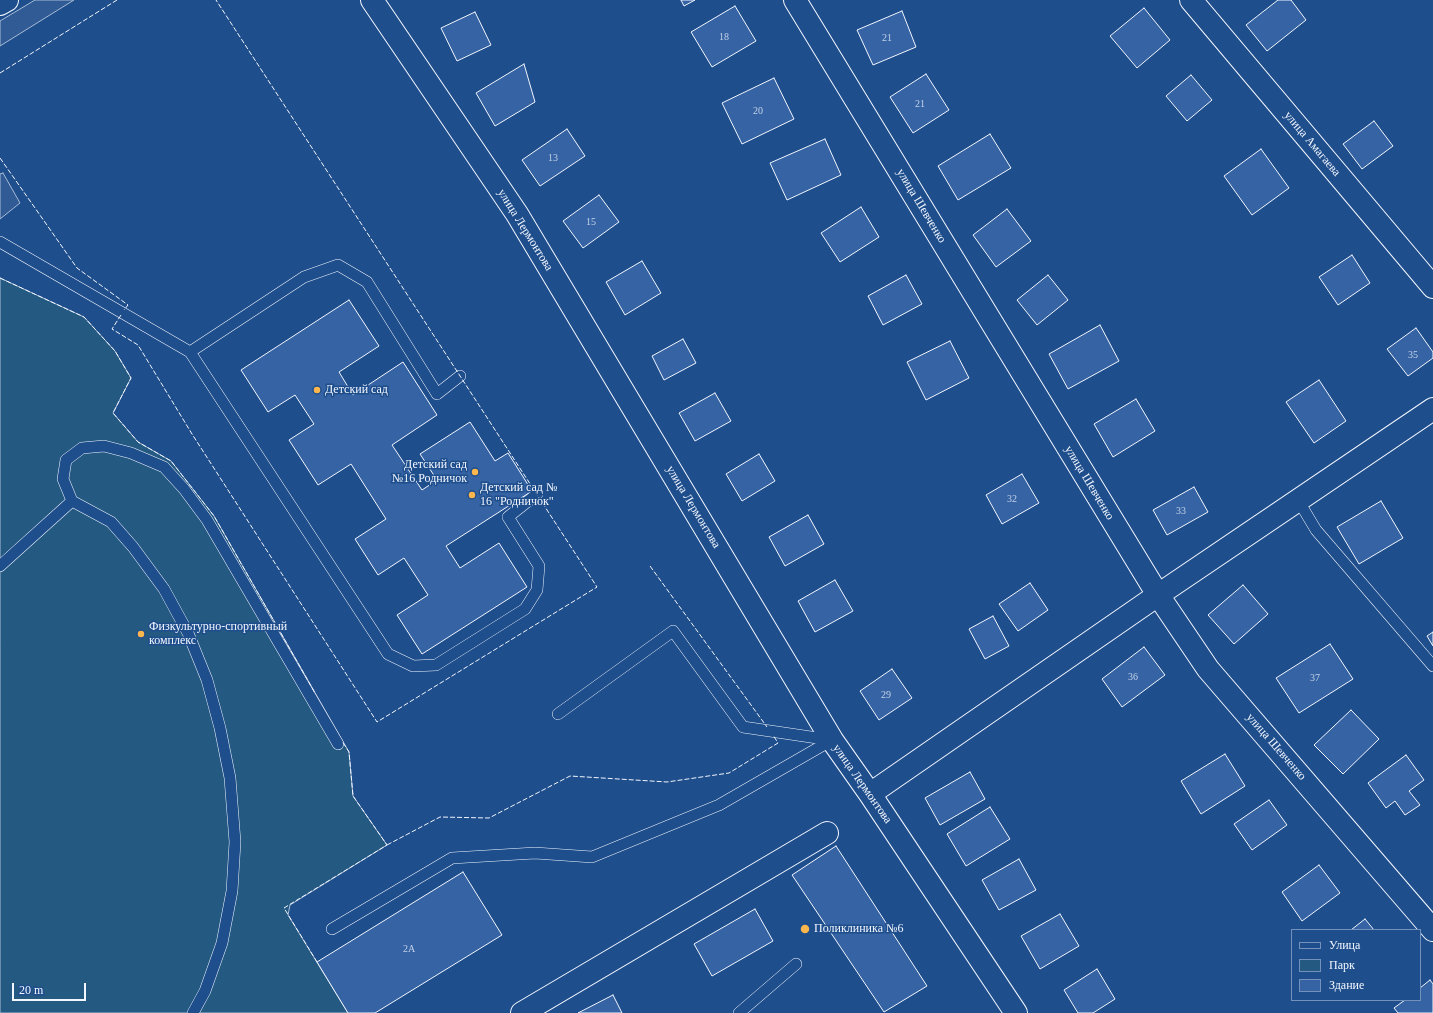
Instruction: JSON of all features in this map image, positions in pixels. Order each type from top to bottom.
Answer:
[{"type":"street","points":[[0,4],[6,0]]},
{"type":"street","name":"улица Лермонтова","points":[[372,0],[517,214],[832,740],[870,794],[1016,1013]]},
{"type":"street","name":"улица Шевченко","points":[[795,0],[1158,595],[1208,668],[1433,930]]},
{"type":"street","name":"улица Амагаева","points":[[1191,0],[1433,287]]},
{"type":"street","points":[[870,794],[1158,595],[1433,409]]},
{"type":"street","points":[[522,1013],[827,832]]},
{"type":"lane","points":[[0,242],[190,352],[388,654],[413,666],[436,665],[525,609],[537,590],[539,566],[508,516],[537,494]]},
{"type":"lane","points":[[190,352],[304,277],[338,265],[367,282],[437,394],[460,376]]},
{"type":"lane","points":[[193,1013],[205,991],[222,942],[232,891],[235,842],[230,778],[220,728],[205,674],[188,633],[164,590],[133,547],[111,522],[72,501],[63,479],[66,460],[82,448],[104,446],[131,453],[164,467],[184,489],[208,520],[338,744]]},
{"type":"lane","points":[[1298,500],[1316,530],[1433,666]]},
{"type":"lane","points":[[0,566],[72,501]]},
{"type":"lane","points":[[558,714],[673,631],[742,727],[832,740]]},
{"type":"lane","points":[[332,929],[452,858],[535,853],[592,857],[719,806],[832,740]]},
{"type":"lane","points":[[740,1013],[796,964]]},
{"type":"green space","name":"Физкультурно-спортивный комплекс","points":[[0,278],[84,317],[115,351],[131,378],[113,413],[138,442],[171,461],[214,516],[349,752],[353,796],[387,845],[290,905],[288,915],[348,1013],[0,1013]]},
{"type":"shaded area","points":[[35,0],[74,0],[0,46],[0,21]]},
{"type":"shaded area","points":[[3,173],[20,203],[0,219],[0,174]]},
{"type":"building","points":[[681,0],[695,0],[684,6]]},
{"type":"building","points":[[1278,0],[1291,0],[1306,20],[1267,51],[1246,25]]},
{"type":"building","points":[[735,6],[756,41],[712,67],[691,32]]},
{"type":"building","points":[[1144,8],[1170,40],[1137,68],[1110,36]]},
{"type":"building","points":[[902,11],[916,47],[873,65],[857,30]]},
{"type":"building","points":[[475,12],[491,45],[457,61],[441,28]]},
{"type":"building","points":[[524,64],[535,102],[495,126],[476,93]]},
{"type":"building","points":[[926,74],[949,110],[913,133],[890,97]]},
{"type":"building","points":[[1191,75],[1212,100],[1187,121],[1166,96]]},
{"type":"building","points":[[774,78],[794,119],[742,144],[722,103]]},
{"type":"building","points":[[1374,121],[1393,146],[1362,169],[1343,144]]},
{"type":"building","points":[[567,129],[585,156],[540,186],[522,160]]},
{"type":"building","points":[[990,134],[1011,168],[958,200],[938,166]]},
{"type":"building","points":[[825,139],[841,175],[787,200],[770,163]]},
{"type":"building","points":[[1261,149],[1289,188],[1252,215],[1224,176]]},
{"type":"building","points":[[599,195],[619,222],[583,248],[563,221]]},
{"type":"building","points":[[861,207],[879,237],[840,262],[821,233]]},
{"type":"building","points":[[1007,209],[1031,241],[996,267],[973,235]]},
{"type":"building","points":[[1352,255],[1370,283],[1338,305],[1319,277]]},
{"type":"building","points":[[642,261],[661,293],[625,315],[606,282]]},
{"type":"building","points":[[906,275],[922,304],[883,325],[868,296]]},
{"type":"building","points":[[1048,275],[1068,300],[1037,325],[1017,300]]},
{"type":"building","name":"Детский сад №16 Родничок","points":[[349,300],[379,346],[339,372],[353,395],[403,362],[437,415],[392,445],[422,490],[437,480],[420,454],[470,422],[495,461],[508,453],[532,491],[446,546],[460,568],[499,543],[527,587],[422,654],[397,615],[428,595],[404,558],[378,575],[355,539],[386,519],[351,464],[318,485],[289,440],[314,424],[295,395],[268,412],[241,370]]},
{"type":"building","points":[[1100,325],[1119,361],[1068,389],[1049,354]]},
{"type":"building","points":[[1416,328],[1433,352],[1433,358],[1408,376],[1387,349]]},
{"type":"building","points":[[683,339],[696,363],[664,380],[652,356]]},
{"type":"building","points":[[950,341],[969,378],[926,400],[907,362]]},
{"type":"building","points":[[1319,380],[1346,421],[1314,443],[1286,402]]},
{"type":"building","points":[[715,393],[731,421],[695,441],[679,413]]},
{"type":"building","points":[[1136,399],[1155,431],[1113,457],[1094,424]]},
{"type":"building","points":[[759,454],[775,481],[742,501],[726,474]]},
{"type":"building","points":[[1022,474],[1039,503],[1002,524],[986,495]]},
{"type":"building","points":[[1194,487],[1208,512],[1167,535],[1153,510]]},
{"type":"building","points":[[1381,501],[1403,538],[1359,564],[1337,527]]},
{"type":"building","points":[[808,515],[824,544],[785,566],[769,537]]},
{"type":"building","points":[[835,580],[853,611],[815,632],[798,601]]},
{"type":"building","points":[[1030,583],[1048,610],[1018,631],[999,604]]},
{"type":"building","points":[[1243,585],[1268,614],[1234,644],[1208,615]]},
{"type":"building","points":[[993,616],[1009,646],[985,659],[969,629]]},
{"type":"building","points":[[1433,632],[1433,646],[1427,636]]},
{"type":"building","points":[[1330,644],[1353,679],[1299,713],[1276,678]]},
{"type":"building","points":[[1144,647],[1165,675],[1122,707],[1102,679]]},
{"type":"building","points":[[892,669],[912,698],[879,720],[860,691]]},
{"type":"building","points":[[1351,710],[1379,739],[1343,774],[1314,745]]},
{"type":"building","points":[[1225,754],[1245,786],[1201,814],[1181,781]]},
{"type":"building","points":[[1406,755],[1424,780],[1409,791],[1420,805],[1405,815],[1395,801],[1386,808],[1368,783]]},
{"type":"building","points":[[970,772],[985,799],[940,825],[925,798]]},
{"type":"building","points":[[1269,800],[1287,825],[1252,850],[1234,824]]},
{"type":"building","points":[[990,807],[1010,839],[966,866],[947,834]]},
{"type":"building","points":[[836,846],[927,986],[884,1012],[792,875]]},
{"type":"building","points":[[1019,859],[1036,890],[999,910],[982,880]]},
{"type":"building","points":[[1319,865],[1340,893],[1302,921],[1282,892]]},
{"type":"building","points":[[463,872],[502,935],[375,1013],[348,1013],[317,962]]},
{"type":"building","points":[[755,909],[773,941],[712,976],[694,944]]},
{"type":"building","points":[[1060,914],[1079,946],[1040,969],[1021,936]]},
{"type":"building","points":[[1365,919],[1373,929],[1352,929]]},
{"type":"building","points":[[1097,969],[1115,999],[1093,1013],[1078,1013],[1064,990]]},
{"type":"building","points":[[1430,980],[1433,984],[1433,1013],[1398,1013],[1394,1008],[1404,1001],[1421,1001],[1421,987]]},
{"type":"building","points":[[613,995],[622,1013],[578,1013]]},
{"type":"fence","points":[[0,73],[117,0]]},
{"type":"fence","points":[[121,315],[112,329],[138,345],[192,434],[377,722],[597,587],[216,0]]},
{"type":"fence","points":[[0,158],[77,268],[128,305],[124,310]]},
{"type":"fence","points":[[0,278],[84,317],[115,351],[131,378],[113,413],[138,442],[171,461],[214,516],[315,693]]},
{"type":"fence","points":[[650,566],[767,727]]},
{"type":"fence","points":[[387,845],[440,817],[489,818],[570,776],[667,782],[729,773],[778,743],[773,735]]},
{"type":"fence","points":[[317,962],[284,908],[387,845],[353,796],[349,752],[342,741]]},
{"type":"place","name":"Детский сад","points":[[317,390]]},
{"type":"place","name":"Детский сад №16 Родничок","points":[[475,472]]},
{"type":"place","name":"Детский сад № 16 \"Родничок\"","points":[[472,495]]},
{"type":"place","name":"Физкультурно-спортивный комплекс","points":[[141,634]]},
{"type":"place","name":"Поликлиника №6","points":[[805,929]]}]
